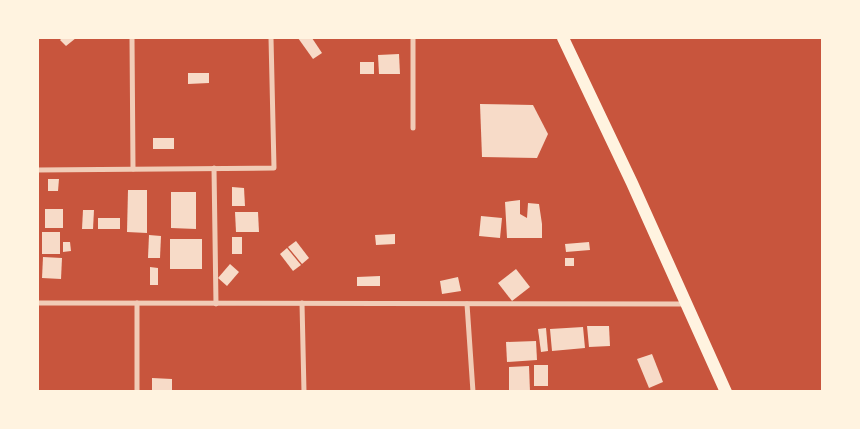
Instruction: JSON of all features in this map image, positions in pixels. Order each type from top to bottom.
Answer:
[{"type":"main road","points":[[564,38],[726,392]]},
{"type":"street","points":[[132,38],[133,169]]},
{"type":"street","points":[[38,170],[274,168],[271,38]]},
{"type":"street","points":[[413,38],[413,128]]},
{"type":"street","points":[[214,168],[216,304]]},
{"type":"street","points":[[38,303],[686,304]]},
{"type":"street","points":[[136,304],[137,392]]},
{"type":"street","points":[[302,304],[304,392]]},
{"type":"street","points":[[467,304],[473,392]]},
{"type":"building","points":[[62,38],[76,38],[66,46],[60,40]]},
{"type":"building","points":[[298,38],[312,38],[322,53],[313,59]]},
{"type":"building","points":[[399,54],[400,74],[379,74],[378,55]]},
{"type":"building","points":[[360,62],[374,62],[374,74],[360,74]]},
{"type":"building","points":[[188,73],[209,73],[209,83],[188,84]]},
{"type":"building","points":[[480,104],[533,105],[548,134],[537,158],[482,157]]},
{"type":"building","points":[[153,138],[174,138],[174,149],[153,149]]},
{"type":"building","points":[[48,179],[59,179],[58,191],[48,191]]},
{"type":"building","points":[[232,187],[244,188],[245,206],[232,206]]},
{"type":"building","points":[[128,190],[147,190],[147,233],[127,232]]},
{"type":"building","points":[[171,192],[196,192],[196,229],[171,228]]},
{"type":"building","points":[[520,200],[520,214],[527,218],[528,203],[539,204],[542,238],[507,238],[505,202]]},
{"type":"building","points":[[45,209],[63,209],[63,228],[45,228]]},
{"type":"building","points":[[83,210],[94,210],[93,229],[82,229]]},
{"type":"building","points":[[235,212],[258,212],[259,232],[236,232]]},
{"type":"building","points":[[481,216],[502,218],[500,238],[479,236]]},
{"type":"building","points":[[98,218],[120,218],[120,229],[98,229]]},
{"type":"building","points":[[42,232],[60,232],[60,254],[42,254]]},
{"type":"building","points":[[395,234],[395,244],[376,245],[375,235]]},
{"type":"building","points":[[149,235],[161,236],[160,258],[148,258]]},
{"type":"building","points":[[232,237],[242,237],[242,254],[232,254]]},
{"type":"building","points":[[170,239],[202,239],[202,269],[170,269]]},
{"type":"building","points":[[296,241],[309,258],[302,264],[288,247]]},
{"type":"building","points":[[63,242],[70,242],[71,251],[63,252]]},
{"type":"building","points":[[589,242],[590,250],[566,252],[565,244]]},
{"type":"building","points":[[287,248],[301,265],[293,271],[280,254]]},
{"type":"building","points":[[43,257],[62,258],[61,279],[42,278]]},
{"type":"building","points":[[565,258],[574,258],[574,266],[565,266]]},
{"type":"building","points":[[230,264],[239,272],[227,286],[218,278]]},
{"type":"building","points":[[150,267],[158,268],[158,285],[150,285]]},
{"type":"building","points":[[516,269],[530,287],[512,301],[498,283]]},
{"type":"building","points":[[380,276],[380,286],[357,286],[357,277]]},
{"type":"building","points":[[458,277],[461,291],[442,294],[440,281]]},
{"type":"building","points":[[587,326],[609,326],[610,346],[589,347]]},
{"type":"building","points":[[583,327],[585,348],[552,351],[550,329]]},
{"type":"building","points":[[546,328],[548,351],[541,352],[538,329]]},
{"type":"building","points":[[536,341],[537,360],[507,362],[506,342]]},
{"type":"building","points":[[652,354],[663,382],[649,388],[637,359]]},
{"type":"building","points":[[534,365],[548,365],[548,386],[534,386]]},
{"type":"building","points":[[529,366],[530,392],[509,392],[509,367]]},
{"type":"building","points":[[152,378],[172,379],[172,392],[152,391]]}]
